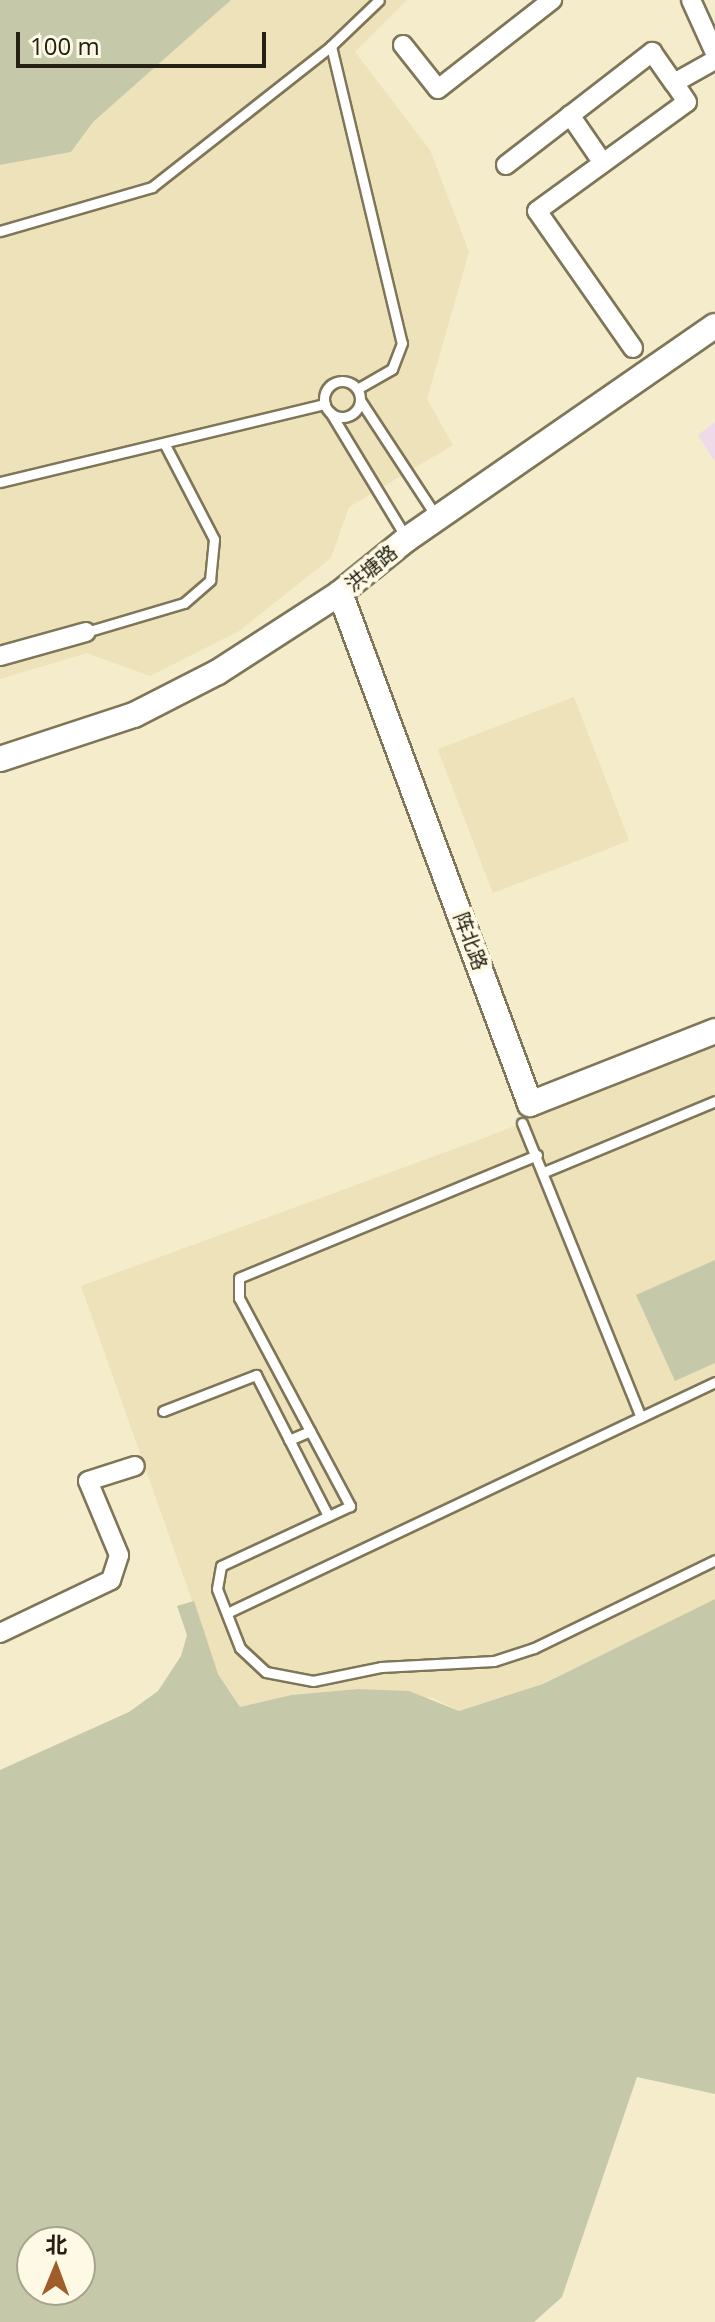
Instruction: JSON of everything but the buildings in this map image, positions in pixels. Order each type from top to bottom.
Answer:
[{"type":"street","points":[[403,45],[438,89],[552,0]]},
{"type":"street","points":[[691,0],[715,53]]},
{"type":"street","points":[[506,165],[652,52],[674,83],[687,102],[537,211],[633,348]]},
{"type":"street","points":[[674,83],[715,60]]},
{"type":"street","points":[[570,115],[603,163]]},
{"type":"street","name":"洪塘路","points":[[0,759],[159,704],[340,593],[407,539],[715,326]]},
{"type":"street","name":"阵北路","points":[[340,593],[530,1104],[715,1031]]},
{"type":"street","points":[[0,656],[86,632]]},
{"type":"street","points":[[0,1633],[111,1580],[119,1555],[88,1481],[135,1466]]},
{"type":"lane","points":[[0,231],[152,187],[331,46],[379,0]]},
{"type":"lane","points":[[331,46],[402,343],[392,369],[357,389],[336,383],[327,390],[327,408],[407,539]]},
{"type":"lane","points":[[357,389],[360,400],[438,518]]},
{"type":"lane","points":[[0,482],[327,408],[351,414],[360,400]]},
{"type":"lane","points":[[86,632],[184,603],[210,580],[214,539],[164,443]]},
{"type":"lane","points":[[544,1172],[715,1101]]},
{"type":"lane","points":[[522,1123],[641,1417]]},
{"type":"lane","points":[[537,1155],[239,1278],[239,1298],[350,1506],[221,1566],[216,1580],[245,1657],[283,1677],[313,1681],[381,1667],[471,1664],[534,1648],[715,1560]]},
{"type":"lane","points":[[163,1411],[256,1375],[328,1516]]},
{"type":"lane","points":[[227,1613],[715,1382]]},
{"type":"lane","points":[[289,1440],[310,1431]]},
{"type":"shaded area","points":[[231,0],[407,0],[355,52],[430,150],[469,252],[427,399],[453,445],[349,507],[331,558],[239,631],[150,676],[87,653],[0,679],[0,165],[71,152],[93,122]]},
{"type":"shaded area","points":[[715,422],[715,462],[698,435]]},
{"type":"shaded area","points":[[574,697],[629,841],[493,893],[438,749]]},
{"type":"shaded area","points":[[715,1046],[715,1599],[543,1684],[459,1711],[433,1698],[358,1689],[291,1695],[240,1707],[218,1674],[81,1286],[484,1138]]},
{"type":"green space","points":[[0,0],[231,0],[93,122],[71,152],[0,165]]},
{"type":"green space","points":[[715,1260],[715,1363],[675,1381],[636,1295]]},
{"type":"green space","points":[[715,1599],[715,2094],[637,2077],[562,2297],[534,2322],[0,2322],[0,1770],[129,1712],[158,1691],[181,1656],[187,1635],[177,1606],[194,1601],[218,1674],[240,1707],[291,1695],[358,1689],[409,1691],[459,1711],[543,1684]]}]
